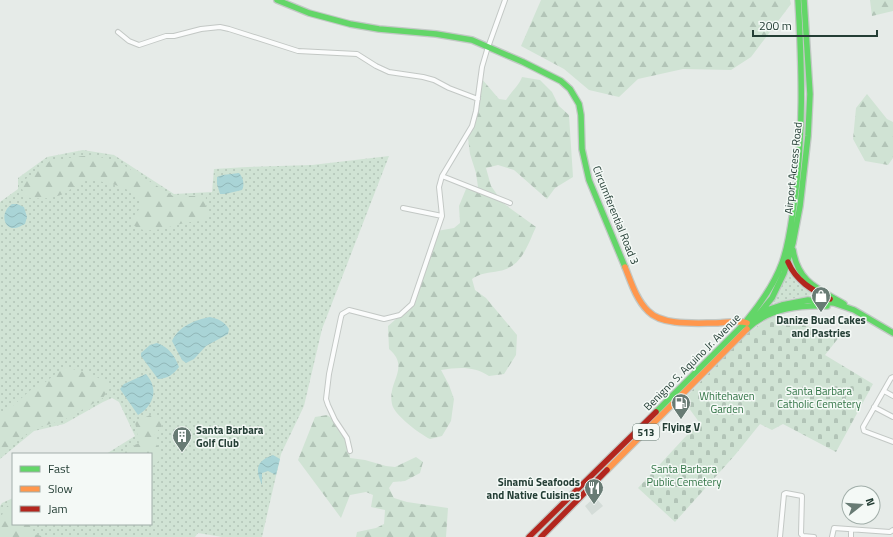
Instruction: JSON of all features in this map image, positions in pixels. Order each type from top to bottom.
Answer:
[{"type":"main road","name":"Circumferential Road 3","points":[[277,0],[309,14],[350,24],[472,40],[550,74],[562,81],[575,96],[581,110],[582,149],[589,180],[642,304],[648,311],[661,319],[671,322],[748,324]]},
{"type":"main road","name":"Airport Access Road","points":[[748,324],[770,291],[785,255],[797,182],[806,80],[798,0]]},
{"type":"main road","name":"Airport Access Road","points":[[748,324],[772,298],[779,285],[788,262],[793,243],[803,187],[808,129],[804,0]]},
{"type":"main road","points":[[793,243],[795,264],[800,274],[814,286],[848,307]]},
{"type":"main road","points":[[785,255],[796,278],[803,285],[848,307]]},
{"type":"main road","name":"Benigno S. Aquino Jr. Avenue","points":[[758,314],[784,304],[812,300],[829,302],[848,307]]},
{"type":"main road","name":"Benigno S. Aquino Jr. Avenue","points":[[529,537],[720,348],[748,324],[785,308],[812,304],[848,307]]},
{"type":"main road","name":"513","points":[[848,307],[893,333]]},
{"type":"main road","name":"Benigno S. Aquino Jr. Avenue","points":[[541,537],[748,324]]},
{"type":"main road","points":[[543,523],[549,529]]},
{"type":"street","points":[[350,451],[347,438],[335,420],[326,399],[329,374],[342,314],[349,310],[384,319],[400,315],[412,304],[442,216],[439,187],[442,176],[472,126],[478,99],[482,67],[505,0]]},
{"type":"street","points":[[118,32],[129,41],[139,45],[166,36],[174,36],[201,29],[220,27],[298,51],[357,54],[389,72],[434,80],[449,88],[478,99]]},
{"type":"street","points":[[442,176],[510,204]]},
{"type":"street","points":[[404,208],[442,216]]},
{"type":"street","points":[[893,377],[862,427],[863,429],[893,442]]},
{"type":"street","points":[[884,391],[893,396]]},
{"type":"street","points":[[874,407],[893,417]]},
{"type":"street","points":[[780,537],[784,494],[786,493],[802,496],[801,534],[803,536],[814,537]]},
{"type":"street","points":[[832,537],[832,529],[834,528],[890,532],[893,530]]},
{"type":"street","points":[[851,530],[851,537]]},
{"type":"shaded area","points":[[595,497],[603,506],[592,515],[585,506]]},
{"type":"green space","points":[[541,0],[790,0],[791,4],[751,57],[731,70],[683,69],[638,79],[619,97],[589,90],[564,69],[521,46]]},
{"type":"green space","points":[[870,0],[893,0],[893,11],[872,16]]},
{"type":"green space","points":[[522,77],[540,80],[552,92],[559,106],[569,115],[573,177],[555,188],[547,199],[514,170],[498,165],[486,168],[491,186],[503,203],[536,227],[523,255],[513,265],[507,269],[481,274],[472,279],[475,290],[486,298],[517,335],[516,355],[504,374],[489,376],[478,370],[466,368],[441,370],[454,399],[451,421],[442,436],[430,439],[402,419],[392,404],[391,396],[397,375],[398,362],[389,349],[388,326],[411,306],[437,231],[454,228],[460,223],[459,206],[466,189],[478,187],[476,173],[470,154],[468,138],[474,125],[481,78],[499,99],[506,100]]},
{"type":"green space","points":[[867,94],[887,119],[893,122],[893,158],[888,165],[865,161],[853,139],[856,108]]},
{"type":"green space","points":[[83,150],[114,155],[174,194],[212,192],[214,169],[312,165],[389,156],[322,329],[304,406],[281,454],[262,537],[222,537],[198,533],[195,537],[0,537],[0,506],[2,503],[12,498],[12,525],[152,525],[152,453],[108,453],[135,436],[119,402],[112,398],[64,424],[34,431],[0,459],[0,202],[18,189],[18,178],[47,157]]},
{"type":"green space","points":[[82,156],[95,156],[117,161],[173,196],[206,196],[208,214],[207,220],[188,222],[156,230],[141,229],[130,221],[141,207],[140,197],[128,190],[103,182],[81,182],[64,194],[53,197],[42,199],[26,197],[22,189],[23,181],[50,161]]},
{"type":"green space","points":[[790,272],[797,283],[812,293],[809,296],[775,303],[773,299],[787,273]]},
{"type":"green space","points":[[774,316],[840,336],[825,355],[873,384],[836,452],[783,424],[772,430],[760,424],[735,455],[675,522],[638,488],[699,422],[683,400],[748,333]]},
{"type":"green space","points":[[63,368],[75,369],[95,376],[109,388],[103,398],[64,420],[33,429],[0,455],[0,417],[33,388],[43,384]]},
{"type":"green space","points":[[150,415],[164,423],[153,437],[159,449],[161,460],[155,463],[152,468],[152,453],[118,453],[139,443],[135,422]]},
{"type":"green space","points":[[327,415],[338,423],[349,441],[350,458],[395,467],[416,457],[423,462],[420,473],[405,481],[393,482],[389,488],[394,498],[407,502],[448,508],[446,537],[356,537],[357,532],[376,528],[384,524],[385,510],[371,507],[373,495],[366,492],[350,495],[341,518],[298,460],[315,417]]},
{"type":"green space","points":[[12,503],[12,525],[31,525],[31,533],[45,537],[0,537],[3,512]]},
{"type":"water","points":[[239,173],[243,181],[242,190],[220,194],[217,184],[217,177]]},
{"type":"water","points":[[12,204],[17,204],[24,207],[27,217],[25,224],[16,228],[11,228],[8,226],[4,219],[8,207]]},
{"type":"water","points":[[210,317],[223,322],[229,329],[228,334],[206,346],[194,359],[186,363],[182,360],[172,341],[179,331],[188,324]]},
{"type":"water","points":[[157,343],[171,352],[179,367],[170,376],[161,379],[158,379],[141,356],[141,353],[150,345]]},
{"type":"water","points":[[146,374],[152,385],[153,396],[148,406],[138,415],[120,389],[124,384]]},
{"type":"water","points":[[273,455],[280,459],[276,475],[268,471],[262,473],[262,485],[258,474],[258,466],[267,457]]},
{"type":"traffic: fast","points":[[277,0],[309,13],[350,24],[379,29],[436,34],[472,40],[523,62],[561,81],[570,89],[579,104],[581,115],[582,149],[589,180],[625,267]]},
{"type":"traffic: fast","points":[[747,320],[767,293],[779,271],[791,226],[801,128],[801,76],[798,0]]},
{"type":"traffic: fast","points":[[758,315],[772,298],[784,273],[793,243],[800,206],[808,136],[810,94],[804,0]]},
{"type":"traffic: fast","points":[[793,250],[796,261],[805,278],[818,289],[844,304]]},
{"type":"traffic: fast","points":[[656,412],[746,322],[770,309],[808,300],[834,303],[854,310],[893,333]]},
{"type":"traffic: fast","points":[[747,329],[764,317],[784,310],[806,306],[827,306]]},
{"type":"traffic: slow","points":[[625,267],[640,301],[654,316],[680,323],[747,323]]},
{"type":"traffic: slow","points":[[607,470],[747,329]]},
{"type":"traffic: jam","points":[[788,262],[791,269],[800,280],[830,299]]},
{"type":"traffic: jam","points":[[529,537],[656,412]]},
{"type":"traffic: jam","points":[[541,537],[607,470]]},
{"type":"place","name":"Danize Buad Cakes and Pastries","points":[[821,313]]},
{"type":"place","name":"Flying V","points":[[681,420]]},
{"type":"place","name":"Santa Barbara Golf Club","points":[[182,453]]},
{"type":"place","name":"Sinamû Seafoods and Native Cuisines","points":[[594,505]]},
{"type":"park label","name":"Santa Barbara Catholic Cemetery","points":[[819,397]]},
{"type":"park label","name":"Whitehaven Garden","points":[[727,402]]},
{"type":"park label","name":"Santa Barbara Public Cemetery","points":[[684,475]]}]
